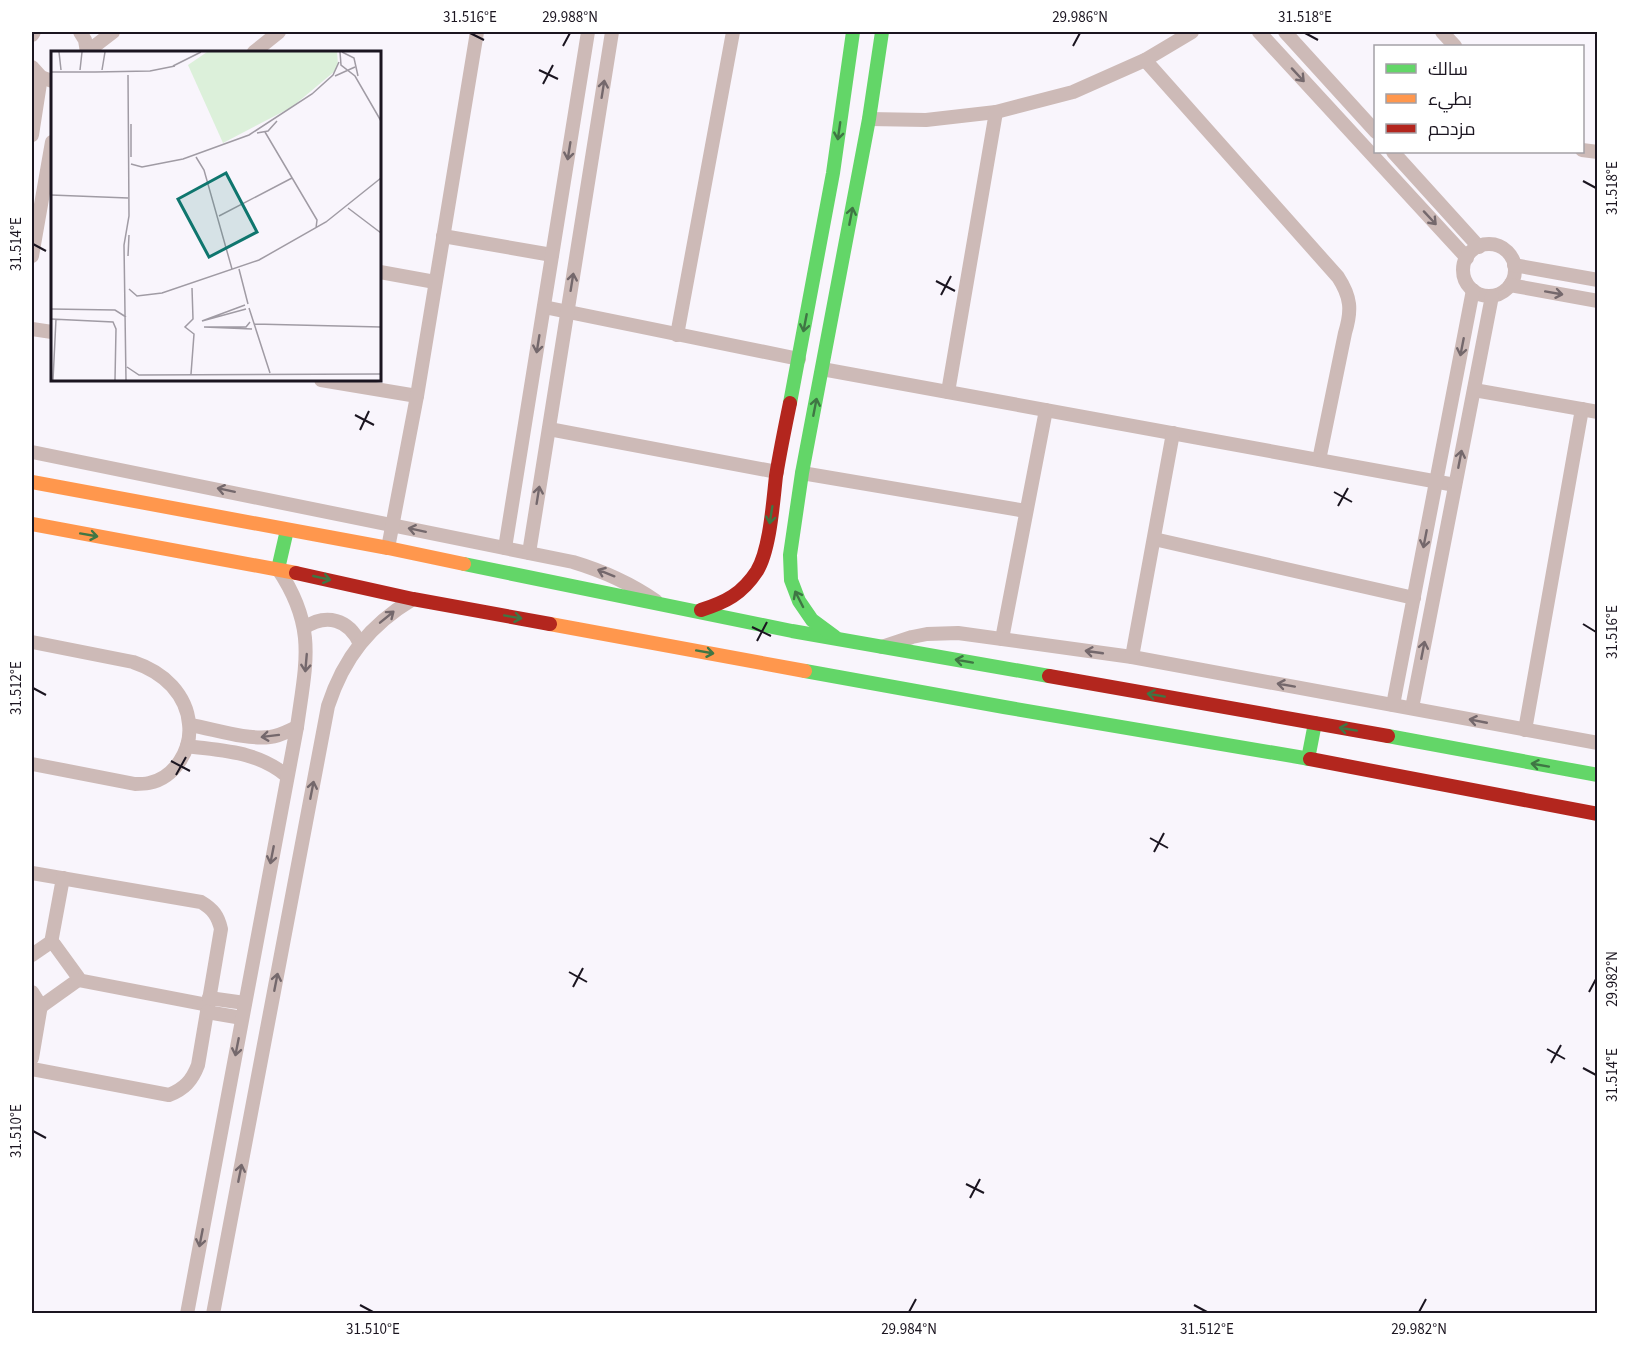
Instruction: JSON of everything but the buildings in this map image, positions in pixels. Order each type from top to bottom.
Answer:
[{"type":"street","points":[[80,32],[85,40],[87,51]]},
{"type":"street","points":[[88,51],[113,32]]},
{"type":"street","points":[[255,51],[279,32]]},
{"type":"street","points":[[388,548],[417,396],[477,32]]},
{"type":"street","points":[[505,548],[588,32]]},
{"type":"street","points":[[529,553],[612,32]]},
{"type":"street","points":[[677,335],[733,32]]},
{"type":"street","points":[[839,639],[812,620],[799,601],[791,580],[790,555],[802,473],[869,119],[857,103],[862,73],[853,32]]},
{"type":"street","points":[[771,563],[777,472],[833,173],[857,103],[862,73],[882,32]]},
{"type":"street","points":[[869,119],[926,120],[996,112],[1073,92],[1145,60],[1192,32]]},
{"type":"street","points":[[1259,32],[1467,258]]},
{"type":"street","points":[[1285,32],[1374,130]]},
{"type":"street","points":[[1442,32],[1454,45]]},
{"type":"street","points":[[1145,60],[1338,277],[1346,289],[1350,304],[1349,319],[1319,460]]},
{"type":"street","points":[[32,135],[42,75]]},
{"type":"street","points":[[948,392],[996,112]]},
{"type":"street","points":[[1395,153],[1479,247]]},
{"type":"street","points":[[32,256],[46,215],[51,154]]},
{"type":"street","points":[[443,236],[552,255]]},
{"type":"street","points":[[1487,245],[1501,247],[1507,252],[1514,265],[1515,272],[1510,285],[1503,292],[1492,296],[1482,295],[1473,290],[1465,278],[1464,265],[1467,258],[1479,247],[1487,245]]},
{"type":"street","points":[[1514,265],[1598,280]]},
{"type":"street","points":[[381,272],[435,282]]},
{"type":"street","points":[[1510,285],[1598,301]]},
{"type":"street","points":[[1393,705],[1473,290]]},
{"type":"street","points":[[1412,708],[1492,296]]},
{"type":"street","points":[[544,307],[798,359]]},
{"type":"street","points":[[32,328],[51,332]]},
{"type":"street","points":[[822,369],[1455,485]]},
{"type":"street","points":[[327,381],[417,396]]},
{"type":"street","points":[[1474,390],[1598,412]]},
{"type":"street","points":[[1525,730],[1582,409]]},
{"type":"street","points":[[1002,639],[1046,410]]},
{"type":"street","points":[[549,429],[777,472]]},
{"type":"street","points":[[1132,657],[1173,434]]},
{"type":"street","points":[[32,452],[573,562],[608,574],[642,591],[657,602]]},
{"type":"street","points":[[802,473],[1026,511]]},
{"type":"street","points":[[32,482],[388,548],[839,639],[1598,775]]},
{"type":"street","points":[[32,524],[278,569],[413,599],[1004,707],[1308,759],[1598,814]]},
{"type":"street","points":[[187,1314],[297,727],[307,661],[304,628],[295,597],[278,569],[287,530]]},
{"type":"street","points":[[1154,539],[1414,598]]},
{"type":"street","points":[[697,610],[721,604],[732,598],[742,590],[758,570],[771,563],[785,563],[790,555]]},
{"type":"street","points":[[213,1314],[328,706],[341,673],[360,644],[384,619],[413,599]]},
{"type":"street","points":[[304,628],[319,620],[336,621],[351,629],[360,644]]},
{"type":"street","points":[[882,647],[912,637],[958,633],[1132,657],[1598,743]]},
{"type":"street","points":[[32,642],[133,662],[147,667],[160,675],[180,697],[190,725],[187,746],[182,759],[174,770],[149,783],[135,784],[32,764]]},
{"type":"street","points":[[1308,759],[1315,723]]},
{"type":"street","points":[[190,725],[256,737],[284,734],[297,727]]},
{"type":"street","points":[[187,746],[251,755],[276,767],[287,776]]},
{"type":"street","points":[[32,873],[201,902],[211,908],[218,918],[221,929],[198,1065],[188,1084],[179,1091],[169,1095],[32,1069]]},
{"type":"street","points":[[32,955],[51,943],[63,878]]},
{"type":"street","points":[[51,943],[78,977],[78,981]]},
{"type":"street","points":[[41,1005],[78,981],[208,1005],[242,1018]]},
{"type":"street","points":[[32,992],[41,1005],[32,1058]]},
{"type":"street","points":[[208,1005],[245,1003]]},
{"type":"traffic: fast","points":[[790,403],[833,173],[853,32]]},
{"type":"traffic: fast","points":[[835,637],[812,620],[799,601],[791,580],[790,555],[802,473],[869,119],[882,32]]},
{"type":"traffic: fast","points":[[278,569],[287,530]]},
{"type":"traffic: fast","points":[[464,564],[792,631],[1049,676]]},
{"type":"traffic: fast","points":[[805,671],[1310,759]]},
{"type":"traffic: fast","points":[[1308,759],[1315,723]]},
{"type":"traffic: fast","points":[[1388,736],[1598,775]]},
{"type":"traffic: slow","points":[[32,482],[464,564]]},
{"type":"traffic: slow","points":[[32,524],[296,573]]},
{"type":"traffic: slow","points":[[550,624],[805,671]]},
{"type":"traffic: jam","points":[[701,610],[718,604],[739,591],[751,579],[761,562],[768,539],[776,476],[790,403]]},
{"type":"traffic: jam","points":[[296,573],[413,599],[550,624]]},
{"type":"traffic: jam","points":[[1049,676],[1388,736]]},
{"type":"traffic: jam","points":[[1310,759],[1598,814]]}]
